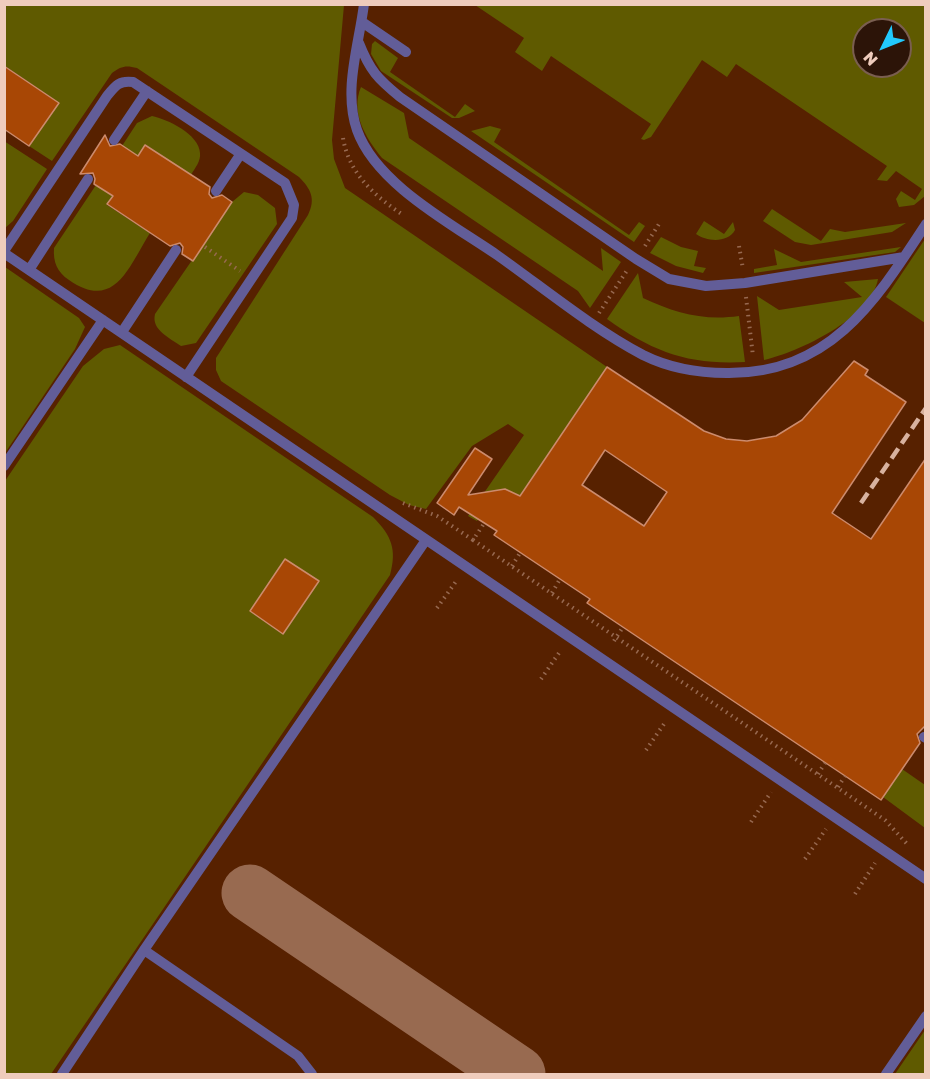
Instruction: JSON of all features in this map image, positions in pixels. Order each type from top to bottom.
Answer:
[{"type":"lane","points":[[364,4],[353,74],[353,109],[357,129],[366,147],[383,171],[412,196],[592,322],[642,354],[664,363],[710,373],[754,373],[789,364],[818,351],[863,312],[926,224]]},
{"type":"lane","points":[[362,22],[406,52]]},
{"type":"lane","points":[[359,43],[368,66],[385,85],[444,129],[669,279],[686,284],[745,283],[904,257]]},
{"type":"lane","points":[[186,377],[292,218],[294,205],[285,183],[133,82],[124,81],[117,84],[4,252],[186,377],[926,879]]},
{"type":"lane","points":[[114,140],[147,91]]},
{"type":"lane","points":[[216,191],[240,155]]},
{"type":"lane","points":[[29,270],[88,180]]},
{"type":"lane","points":[[122,332],[176,250]]},
{"type":"lane","points":[[4,466],[104,320]]},
{"type":"lane","points":[[62,1074],[144,950],[426,540]]},
{"type":"lane","points":[[144,950],[298,1056],[312,1074]]},
{"type":"lane","points":[[886,1074],[926,1016]]},
{"type":"path","points":[[592,322],[659,224]]},
{"type":"path","points":[[739,246],[754,373]]},
{"type":"path","points":[[205,248],[251,278]]},
{"type":"path","points":[[399,501],[437,516],[474,540],[828,783],[838,787],[885,820],[916,855]]},
{"type":"path","points":[[474,540],[483,525]]},
{"type":"path","points":[[512,566],[520,553]]},
{"type":"path","points":[[552,592],[561,579]]},
{"type":"path","points":[[615,638],[622,627]]},
{"type":"path","points":[[541,679],[561,650]]},
{"type":"path","points":[[646,750],[666,721]]},
{"type":"path","points":[[818,774],[825,763]]},
{"type":"path","points":[[838,787],[845,776]]},
{"type":"path","points":[[751,822],[771,792]]},
{"type":"path","points":[[805,859],[826,829]]},
{"type":"shaded area","points":[[5,5],[344,5],[332,140],[334,159],[345,188],[607,367],[520,496],[505,489],[493,495],[477,521],[468,516],[524,435],[508,424],[472,446],[426,509],[409,505],[390,495],[221,381],[216,370],[216,358],[308,215],[312,199],[307,186],[299,177],[137,68],[130,67],[121,68],[112,73],[52,161],[29,146],[59,103],[5,66]]},
{"type":"shaded area","points":[[475,5],[925,5],[925,196],[914,205],[899,207],[896,199],[901,191],[915,200],[922,189],[896,171],[887,181],[877,180],[887,166],[736,64],[727,77],[702,60],[651,137],[644,140],[641,139],[651,124],[551,56],[542,71],[515,52],[524,38]]},
{"type":"shaded area","points":[[375,41],[398,58],[390,72],[455,117],[465,104],[475,111],[459,118],[452,118],[381,71],[371,54],[372,44]]},
{"type":"shaded area","points":[[361,87],[404,113],[409,138],[603,271],[601,248],[621,262],[590,308],[578,291],[382,158],[361,125],[357,106]]},
{"type":"shaded area","points":[[152,116],[181,128],[198,146],[200,156],[191,175],[146,145],[138,156],[122,146],[137,123]]},
{"type":"shaded area","points":[[490,126],[501,129],[494,142],[629,235],[639,222],[645,226],[634,242],[471,131]]},
{"type":"shaded area","points":[[4,141],[47,169],[13,221],[5,228]]},
{"type":"shaded area","points":[[96,185],[113,196],[107,205],[150,233],[119,281],[109,288],[98,291],[85,289],[61,274],[55,262],[54,253],[54,248]]},
{"type":"shaded area","points":[[244,192],[258,195],[275,208],[277,224],[196,343],[181,346],[159,329],[156,325],[155,314],[232,202]]},
{"type":"shaded area","points":[[772,209],[821,241],[830,229],[845,232],[906,223],[892,232],[811,245],[795,242],[763,221]]},
{"type":"shaded area","points":[[704,221],[724,234],[733,222],[735,230],[722,239],[706,239],[696,234]]},
{"type":"shaded area","points":[[661,237],[681,247],[698,251],[694,266],[706,268],[703,273],[676,266],[650,253]]},
{"type":"shaded area","points":[[925,239],[925,323],[886,297]]},
{"type":"shaded area","points":[[901,247],[895,252],[754,273],[754,269],[777,265],[774,249],[801,262]]},
{"type":"shaded area","points":[[5,267],[79,318],[85,327],[75,349],[5,453]]},
{"type":"shaded area","points":[[638,273],[643,298],[678,312],[713,317],[739,316],[745,362],[706,361],[672,354],[640,340],[607,319]]},
{"type":"shaded area","points":[[878,279],[873,293],[848,320],[814,341],[764,360],[757,296],[779,310],[862,297],[844,282]]},
{"type":"shaded area","points":[[120,345],[373,517],[389,537],[393,551],[392,566],[390,575],[51,1074],[5,1074],[5,481],[83,366],[104,349]]},
{"type":"shaded area","points":[[902,769],[925,785],[925,828],[883,797]]},
{"type":"shaded area","points":[[925,1030],[925,1074],[895,1074]]},
{"type":"building","points":[[4,66],[59,103],[29,146],[4,129]]},
{"type":"building","points":[[105,135],[110,146],[120,144],[138,156],[145,145],[210,187],[209,194],[212,198],[222,195],[232,202],[193,261],[182,254],[183,247],[180,243],[170,246],[107,204],[113,196],[94,184],[93,173],[80,174]]},
{"type":"building","points":[[854,361],[868,370],[865,375],[906,402],[832,513],[871,539],[926,458],[926,725],[917,734],[920,743],[881,800],[587,603],[590,599],[494,535],[497,531],[459,507],[454,515],[437,503],[475,448],[492,459],[468,495],[505,489],[520,496],[607,367],[704,431],[726,439],[747,441],[776,436],[802,420]],"holes":[[[605,450],[667,492],[644,526],[582,485]]]},
{"type":"building","points":[[285,559],[319,581],[283,634],[250,611]]},
{"type":"taxiway","points":[[250,893],[517,1074]]},
{"type":"railway","points":[[861,503],[926,408]]}]
